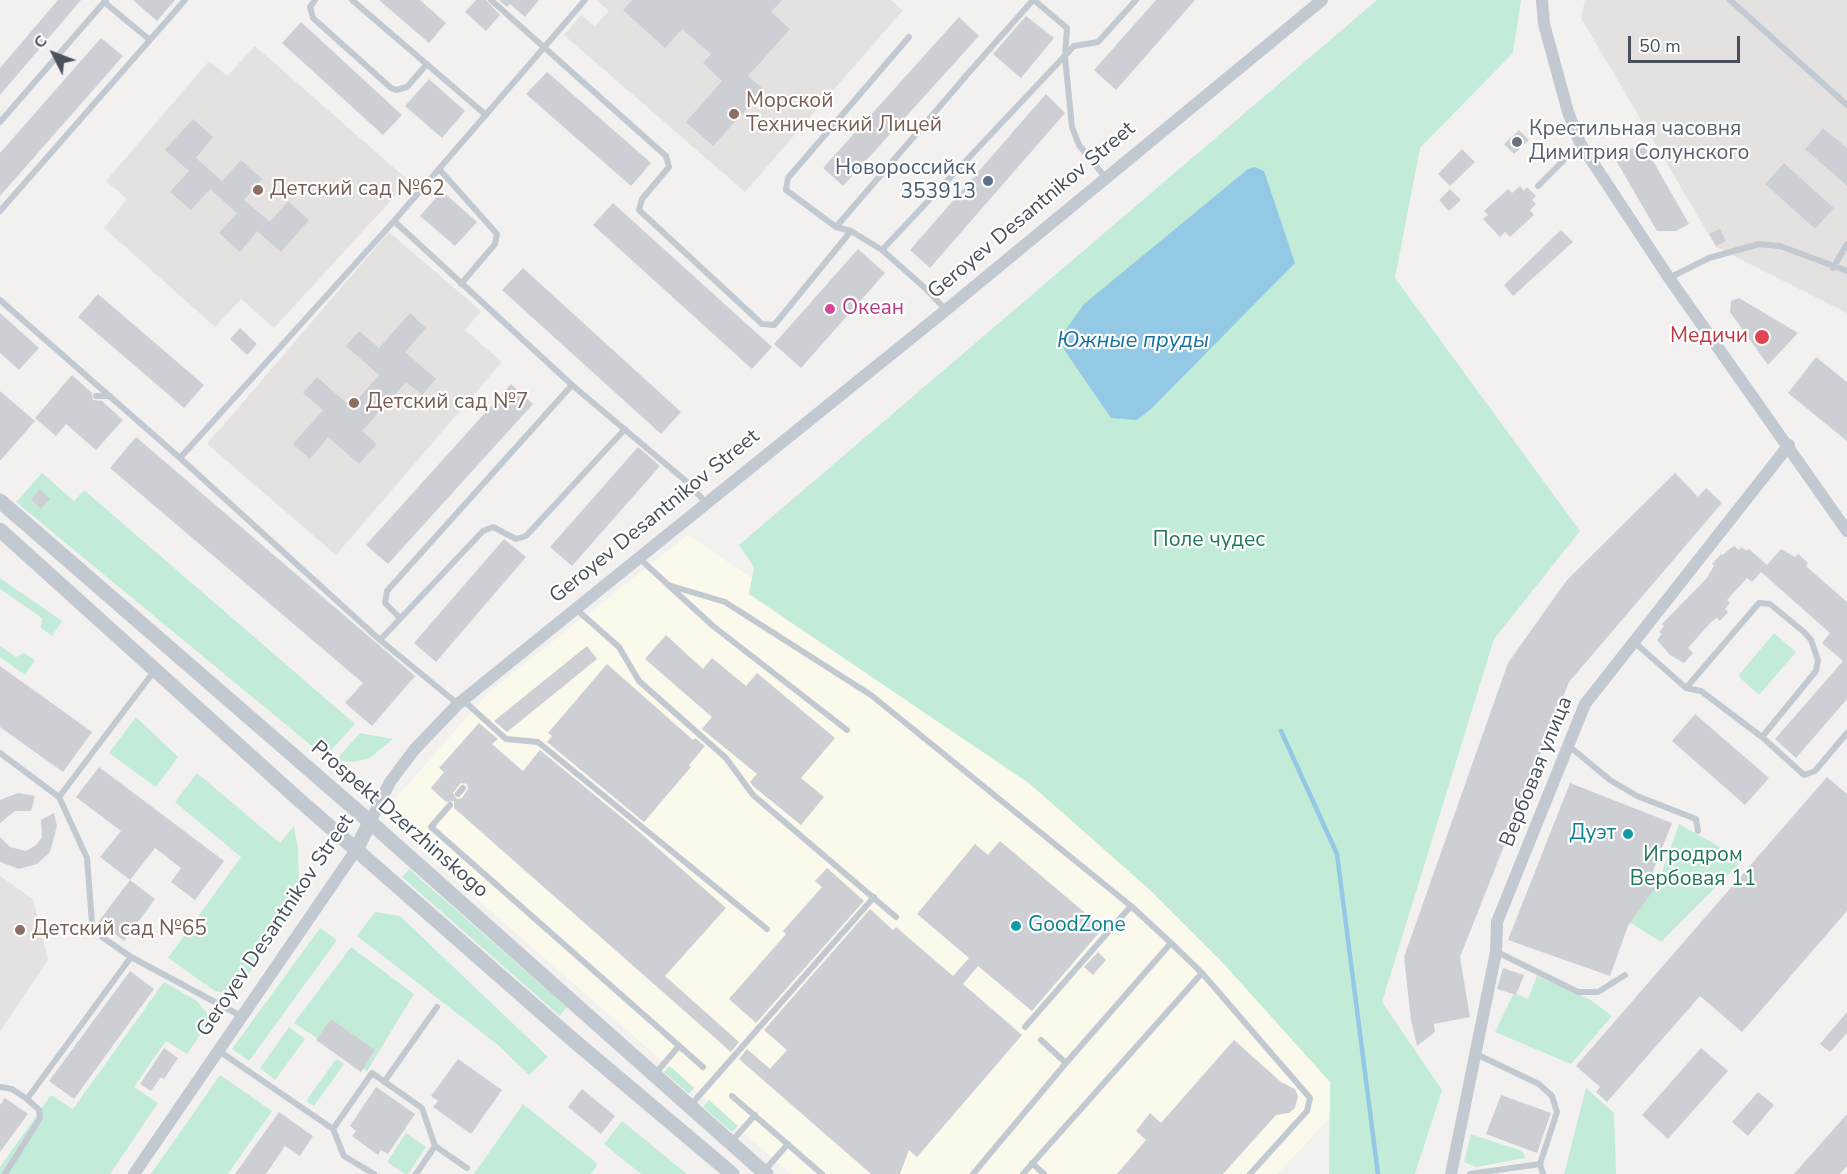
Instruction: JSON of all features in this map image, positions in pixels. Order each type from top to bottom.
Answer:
[{"type":"street","name":"Geroyev Desantnikov Street","points":[[134,1174],[356,850],[390,782],[414,750],[461,702],[946,310],[1322,0]]},
{"type":"street","points":[[1542,0],[1544,24],[1568,112],[1580,143],[1669,278],[1789,445],[1847,531]]},
{"type":"street","name":"Вербовая улица","points":[[1450,1174],[1496,952],[1497,922],[1592,691],[1789,445]]},
{"type":"street","name":"Prospekt Dzerzhinskogo","points":[[0,501],[370,822],[765,1173]]},
{"type":"street","points":[[0,530],[356,850],[732,1174]]},
{"type":"lane","points":[[0,211],[185,0]]},
{"type":"lane","points":[[315,0],[310,7],[313,18],[391,88],[396,90],[407,87],[427,64]]},
{"type":"lane","points":[[352,0],[486,115]]},
{"type":"lane","points":[[491,0],[666,156],[669,167],[642,199],[639,210],[762,324],[774,325],[851,231]]},
{"type":"lane","points":[[180,458],[394,221],[585,0]]},
{"type":"lane","points":[[836,227],[1034,0],[1066,28],[1065,57],[1072,127],[1078,145],[1105,177]]},
{"type":"lane","points":[[882,250],[1074,46],[1098,42],[1136,0]]},
{"type":"lane","points":[[1730,0],[1847,105]]},
{"type":"lane","points":[[0,122],[105,1],[150,40]]},
{"type":"lane","points":[[909,37],[785,183],[790,194],[836,227],[851,231],[882,250],[946,310]]},
{"type":"lane","points":[[956,88],[966,76]]},
{"type":"lane","points":[[1538,186],[1580,143]]},
{"type":"lane","points":[[439,169],[497,234],[495,244],[461,284]]},
{"type":"lane","points":[[394,221],[572,385],[687,482],[706,502]]},
{"type":"lane","points":[[1669,278],[1709,258],[1759,244],[1780,246],[1833,268],[1847,271]]},
{"type":"lane","points":[[1833,268],[1847,244]]},
{"type":"lane","points":[[0,300],[180,458],[380,640],[506,739],[538,742],[767,929]]},
{"type":"lane","points":[[400,618],[385,603],[387,591],[572,385]]},
{"type":"lane","points":[[96,396],[110,396]]},
{"type":"lane","points":[[380,640],[483,531],[493,527],[516,539],[526,536],[625,429]]},
{"type":"lane","points":[[638,558],[713,626],[847,730]]},
{"type":"lane","points":[[668,585],[725,602],[871,694],[1131,906],[1202,973],[1310,1098],[1307,1112],[1250,1174]]},
{"type":"lane","points":[[1686,688],[1754,606],[1759,603],[1770,604],[1808,635],[1819,664],[1816,671],[1762,737]]},
{"type":"lane","points":[[575,609],[619,647],[639,681],[726,758],[753,795],[897,917]]},
{"type":"lane","points":[[1633,641],[1686,688],[1701,691],[1762,737],[1804,775],[1815,771],[1847,733]]},
{"type":"lane","points":[[59,797],[156,669]]},
{"type":"lane","points":[[1568,746],[1611,780],[1637,796],[1696,819],[1698,831]]},
{"type":"lane","points":[[0,753],[59,797],[87,858],[92,923],[102,937],[131,957],[242,1017]]},
{"type":"lane","points":[[450,805],[431,827],[703,1067]]},
{"type":"lane","points":[[690,1106],[874,897]]},
{"type":"lane","points":[[1025,1027],[1131,906]]},
{"type":"lane","points":[[973,1174],[1171,943]]},
{"type":"lane","points":[[1496,952],[1578,992],[1598,992],[1625,975]]},
{"type":"lane","points":[[27,1099],[131,957]]},
{"type":"lane","points":[[1023,1174],[1202,973]]},
{"type":"lane","points":[[384,1082],[437,1007]]},
{"type":"lane","points":[[1041,1040],[1066,1063]]},
{"type":"lane","points":[[654,1075],[679,1046]]},
{"type":"lane","points":[[218,1051],[333,1129],[344,1156],[374,1174]]},
{"type":"lane","points":[[1476,1054],[1539,1084],[1552,1096],[1557,1112],[1540,1164],[1542,1174]]},
{"type":"lane","points":[[333,1129],[372,1073],[422,1108],[435,1146],[467,1168]]},
{"type":"lane","points":[[0,1088],[12,1089],[27,1099],[39,1110],[40,1118],[5,1174]]},
{"type":"lane","points":[[732,1096],[822,1174]]},
{"type":"lane","points":[[731,1142],[755,1115]]},
{"type":"lane","points":[[765,1173],[788,1144]]},
{"type":"lane","points":[[416,1174],[435,1146]]},
{"type":"lane","points":[[1032,1163],[1044,1174]]},
{"type":"lane","points":[[1470,1174],[1540,1164]]},
{"type":"shaded area","name":"Морской Технический Лицей","points":[[596,0],[891,0],[903,10],[745,192],[564,35],[581,15],[595,26],[609,11]]},
{"type":"shaded area","points":[[1585,0],[1847,0],[1847,148],[1823,128],[1805,149],[1847,186],[1847,313],[1716,247],[1581,18]],"holes":[[[1784,163],[1834,208],[1815,229],[1765,184]]]},
{"type":"shaded area","name":"Детский сад №62","points":[[255,46],[409,181],[274,328],[241,299],[215,327],[104,228],[127,199],[106,181],[209,61],[227,76]]},
{"type":"shaded area","name":"Детский сад №7","points":[[389,232],[481,311],[465,330],[502,362],[336,555],[207,444]]},
{"type":"shaded area","points":[[688,535],[1034,769],[1357,1089],[1277,1174],[791,1174],[381,815],[490,691]]},
{"type":"shaded area","name":"Детский сад №65","points":[[0,876],[33,899],[48,960],[0,1031]]},
{"type":"green space","name":"Поле чудес","points":[[1377,0],[1521,0],[1513,53],[1420,148],[1395,278],[1580,531],[1494,639],[1382,1002],[1442,1090],[1415,1174],[1329,1174],[1330,1082],[1222,962],[1150,890],[1030,784],[749,594],[754,567],[739,545]]},
{"type":"green space","points":[[42,473],[74,501],[84,490],[355,724],[325,757],[16,502]]},
{"type":"green space","points":[[0,578],[62,621],[52,636],[41,628],[42,618],[0,589]]},
{"type":"green space","points":[[1774,633],[1796,652],[1759,695],[1738,676]]},
{"type":"green space","points":[[0,646],[16,657],[24,653],[35,660],[25,675],[0,657]]},
{"type":"green space","points":[[136,717],[178,757],[156,787],[109,753]]},
{"type":"green space","points":[[360,733],[393,739],[370,758],[352,762],[336,760]]},
{"type":"green space","points":[[197,773],[280,843],[294,826],[298,849],[299,886],[294,907],[239,988],[225,993],[215,991],[168,958],[241,857],[175,802]]},
{"type":"green space","name":"Игродром Вербовая 11","points":[[1679,824],[1743,860],[1661,942],[1626,920],[1658,883]]},
{"type":"green space","points":[[409,869],[567,1007],[560,1016],[402,877]]},
{"type":"green space","points":[[375,912],[400,916],[548,1057],[529,1075],[498,1045],[357,936]]},
{"type":"green space","points":[[320,928],[337,940],[249,1061],[232,1049]]},
{"type":"green space","points":[[351,947],[414,994],[367,1071],[294,1023]]},
{"type":"green space","points":[[1537,976],[1591,1000],[1612,1016],[1571,1064],[1495,1032],[1514,993],[1528,999]]},
{"type":"green space","points":[[164,982],[197,1001],[206,1012],[209,1022],[187,1054],[166,1041],[134,1087],[158,1103],[110,1174],[0,1174],[0,1167],[51,1095],[73,1109]]},
{"type":"green space","points":[[289,1027],[305,1039],[275,1080],[260,1068]]},
{"type":"green space","points":[[336,1059],[344,1064],[314,1106],[306,1101]]},
{"type":"green space","points":[[670,1066],[694,1088],[689,1094],[664,1072]]},
{"type":"green space","points":[[220,1075],[272,1111],[228,1174],[151,1174]]},
{"type":"green space","points":[[1586,1088],[1614,1113],[1616,1174],[1564,1174]]},
{"type":"green space","points":[[709,1100],[738,1126],[732,1132],[703,1107]]},
{"type":"green space","points":[[523,1104],[598,1164],[591,1174],[474,1174]]},
{"type":"green space","points":[[622,1121],[687,1174],[641,1174],[604,1144]]},
{"type":"green space","points":[[406,1133],[426,1147],[408,1174],[387,1162]]},
{"type":"green space","points":[[1471,1134],[1522,1151],[1526,1158],[1476,1167],[1464,1162]]},
{"type":"water","name":"Южные пруды","points":[[1255,167],[1264,171],[1295,263],[1151,409],[1137,420],[1111,418],[1065,351],[1060,338],[1084,304],[1248,169]]},
{"type":"building","points":[[58,0],[81,0],[0,95],[0,68]]},
{"type":"building","points":[[133,0],[175,0],[157,21]]},
{"type":"building","points":[[379,0],[420,0],[446,23],[429,43]]},
{"type":"building","points":[[476,0],[486,0],[500,15],[486,31],[465,12]]},
{"type":"building","points":[[499,0],[539,0],[525,17],[510,4],[507,7]]},
{"type":"building","points":[[632,0],[782,0],[771,12],[790,29],[748,76],[764,90],[713,146],[686,122],[722,81],[703,63],[711,54],[682,29],[665,48],[623,10]]},
{"type":"building","points":[[1156,0],[1195,0],[1116,90],[1094,70]]},
{"type":"building","points":[[1026,16],[1054,38],[1021,78],[993,54]]},
{"type":"building","points":[[959,17],[979,36],[843,186],[823,168]]},
{"type":"building","points":[[301,22],[402,115],[383,135],[282,43]]},
{"type":"building","points":[[101,38],[123,56],[0,196],[0,153]]},
{"type":"building","points":[[547,72],[651,163],[631,186],[526,94]]},
{"type":"building","points":[[429,79],[465,111],[442,138],[405,106]]},
{"type":"building","points":[[1046,94],[1065,113],[930,268],[910,250]]},
{"type":"building","points":[[193,119],[213,137],[196,158],[222,181],[241,160],[262,179],[244,200],[270,222],[288,201],[309,220],[281,252],[257,231],[240,252],[219,233],[237,213],[210,189],[191,210],[170,192],[189,171],[165,150]]},
{"type":"building","points":[[1823,128],[1847,148],[1847,186],[1805,149]]},
{"type":"building","name":"Крестильная часовня Димитрия Солунского","points":[[1519,130],[1529,140],[1514,154],[1504,144]]},
{"type":"building","points":[[1645,147],[1689,224],[1676,231],[1657,231],[1614,157],[1629,149]]},
{"type":"building","points":[[1462,149],[1475,162],[1450,186],[1438,174]]},
{"type":"building","points":[[1784,163],[1834,208],[1815,229],[1765,184]]},
{"type":"building","points":[[1520,186],[1524,191],[1527,187],[1536,196],[1532,200],[1536,204],[1530,210],[1534,215],[1510,237],[1505,232],[1500,237],[1483,219],[1488,215],[1484,211],[1508,189],[1512,193]]},
{"type":"building","points":[[1450,189],[1461,200],[1449,211],[1439,200]]},
{"type":"building","points":[[442,191],[477,222],[455,246],[420,216]]},
{"type":"building","points":[[613,203],[772,347],[752,369],[593,225]]},
{"type":"building","points":[[1720,229],[1726,241],[1716,246],[1709,234]]},
{"type":"building","points":[[1561,230],[1573,242],[1513,296],[1504,285]]},
{"type":"building","name":"Океан","points":[[858,249],[885,273],[801,368],[774,344]]},
{"type":"building","points":[[523,268],[681,412],[661,434],[502,290]]},
{"type":"building","points":[[98,294],[204,385],[184,408],[78,317]]},
{"type":"building","points":[[1739,298],[1798,333],[1768,365],[1730,312],[1731,301]]},
{"type":"building","points":[[0,313],[39,348],[19,370],[0,353]]},
{"type":"building","points":[[410,313],[426,328],[405,352],[436,379],[422,395],[406,382],[362,431],[377,444],[359,464],[328,437],[310,459],[293,444],[323,410],[303,393],[317,377],[351,407],[379,375],[346,346],[359,331],[379,348]]},
{"type":"building","points":[[240,328],[257,344],[247,355],[230,339]]},
{"type":"building","points":[[1816,357],[1847,382],[1847,441],[1788,393]]},
{"type":"building","points":[[72,375],[92,393],[93,400],[102,401],[123,420],[96,450],[66,424],[56,436],[35,418]]},
{"type":"building","points":[[511,384],[533,404],[388,564],[366,545]]},
{"type":"building","points":[[0,391],[35,421],[0,461]]},
{"type":"building","points":[[136,437],[415,676],[372,726],[345,703],[363,683],[110,468]]},
{"type":"building","points":[[638,447],[660,466],[572,566],[550,547]]},
{"type":"building","points":[[1675,473],[1698,497],[1706,488],[1722,503],[1569,682],[1460,957],[1470,1017],[1434,1024],[1435,1032],[1417,1046],[1411,1020],[1404,957],[1508,663],[1567,580]]},
{"type":"building","points":[[40,489],[50,499],[41,509],[31,500]]},
{"type":"building","points":[[504,539],[526,557],[436,662],[414,643]]},
{"type":"building","points":[[1734,546],[1739,550],[1741,547],[1747,551],[1749,549],[1767,565],[1781,549],[1795,557],[1798,554],[1808,563],[1806,566],[1847,602],[1847,699],[1796,758],[1775,739],[1843,661],[1822,643],[1830,633],[1761,572],[1752,582],[1747,578],[1727,600],[1730,603],[1725,609],[1728,612],[1720,621],[1717,618],[1711,622],[1688,648],[1693,653],[1684,663],[1670,655],[1657,640],[1662,634],[1659,632],[1664,626],[1662,624],[1706,579],[1714,566],[1712,564],[1721,554]]},
{"type":"building","points":[[666,635],[703,669],[712,658],[746,686],[757,673],[835,738],[801,778],[824,797],[801,825],[753,786],[750,782],[757,774],[702,729],[712,717],[645,659]]},
{"type":"building","points":[[587,646],[597,659],[507,732],[494,721]]},
{"type":"building","points":[[607,664],[693,740],[695,738],[705,746],[689,765],[691,767],[644,822],[547,742],[552,736],[548,733]]},
{"type":"building","points":[[0,666],[92,732],[63,772],[0,727]]},
{"type":"building","points":[[1695,714],[1769,778],[1745,805],[1672,741]]},
{"type":"building","points":[[479,723],[498,739],[492,744],[523,771],[540,750],[637,830],[726,908],[665,976],[739,1042],[731,1052],[454,808],[454,801],[446,802],[431,788],[444,772],[439,768]],"holes":[[[461,783],[467,784],[468,789],[462,798],[457,799],[453,793]]]},
{"type":"building","points":[[99,767],[224,861],[195,900],[171,882],[181,868],[155,848],[130,880],[100,857],[121,831],[76,797]]},
{"type":"building","points":[[1827,777],[1847,794],[1847,911],[1742,1032],[1700,996],[1607,1102],[1596,1092],[1600,1087],[1576,1066]]},
{"type":"building","points":[[1570,783],[1672,823],[1653,871],[1658,884],[1628,926],[1610,976],[1508,940]]},
{"type":"building","points":[[18,793],[35,796],[31,811],[15,811],[0,823],[0,800]]},
{"type":"building","points":[[54,813],[57,826],[50,852],[37,864],[19,869],[0,862],[0,837],[10,847],[26,851],[36,845],[42,837],[41,820]]},
{"type":"building","points":[[1000,841],[1103,928],[1032,1011],[978,966],[963,984],[1022,1035],[917,1157],[909,1150],[900,1174],[871,1174],[739,1059],[747,1049],[770,1069],[787,1050],[764,1030],[870,909],[893,930],[896,927],[953,976],[969,958],[917,914],[975,844],[988,855]]},
{"type":"building","points":[[827,868],[864,901],[756,1023],[729,999],[786,934],[783,931],[822,887],[815,881]]},
{"type":"building","points":[[130,880],[155,899],[124,941],[99,921]]},
{"type":"building","points":[[1098,952],[1106,960],[1093,975],[1084,967]]},
{"type":"building","points":[[1503,968],[1524,975],[1516,995],[1497,989]]},
{"type":"building","points":[[130,971],[154,989],[74,1099],[49,1081]]},
{"type":"building","points":[[1847,1012],[1847,1033],[1830,1052],[1820,1044]]},
{"type":"building","points":[[331,1019],[375,1050],[361,1072],[316,1040]]},
{"type":"building","points":[[1234,1040],[1281,1082],[1295,1089],[1298,1096],[1295,1108],[1289,1113],[1276,1115],[1223,1174],[1117,1174],[1146,1140],[1136,1131],[1150,1113],[1161,1123]]},
{"type":"building","points":[[164,1048],[178,1058],[164,1079],[161,1077],[151,1091],[140,1084]]},
{"type":"building","points":[[1701,1048],[1728,1071],[1668,1139],[1642,1115]]},
{"type":"building","points":[[458,1059],[502,1090],[471,1134],[433,1107],[438,1101],[431,1096]]},
{"type":"building","points":[[376,1087],[415,1114],[388,1154],[381,1150],[378,1155],[352,1136],[356,1131],[350,1126]]},
{"type":"building","points":[[582,1089],[615,1116],[601,1134],[568,1107]]},
{"type":"building","points":[[1758,1092],[1774,1105],[1748,1136],[1732,1122]]},
{"type":"building","points":[[1501,1095],[1551,1113],[1537,1153],[1486,1134]]},
{"type":"building","points":[[5,1098],[28,1114],[0,1152],[0,1105]]},
{"type":"building","points":[[279,1112],[313,1136],[300,1156],[285,1146],[266,1174],[235,1174]]},
{"type":"building","points":[[1847,1114],[1847,1166],[1840,1174],[1794,1174]]},
{"type":"waterway","points":[[1281,731],[1337,854],[1378,1174]]},
{"type":"place","name":"Морской Технический Лицей","points":[[734,114]]},
{"type":"place","name":"Крестильная часовня Димитрия Солунского","points":[[1517,142]]},
{"type":"place","name":"Новороссийск 353913","points":[[988,181]]},
{"type":"place","name":"Детский сад №62","points":[[258,190]]},
{"type":"place","name":"Океан","points":[[830,309]]},
{"type":"place","name":"Медичи","points":[[1762,337]]},
{"type":"place","name":"Детский сад №7","points":[[354,403]]},
{"type":"place","name":"Дуэт","points":[[1628,834]]},
{"type":"place","name":"GoodZone","points":[[1016,926]]},
{"type":"place","name":"Детский сад №65","points":[[20,930]]}]
